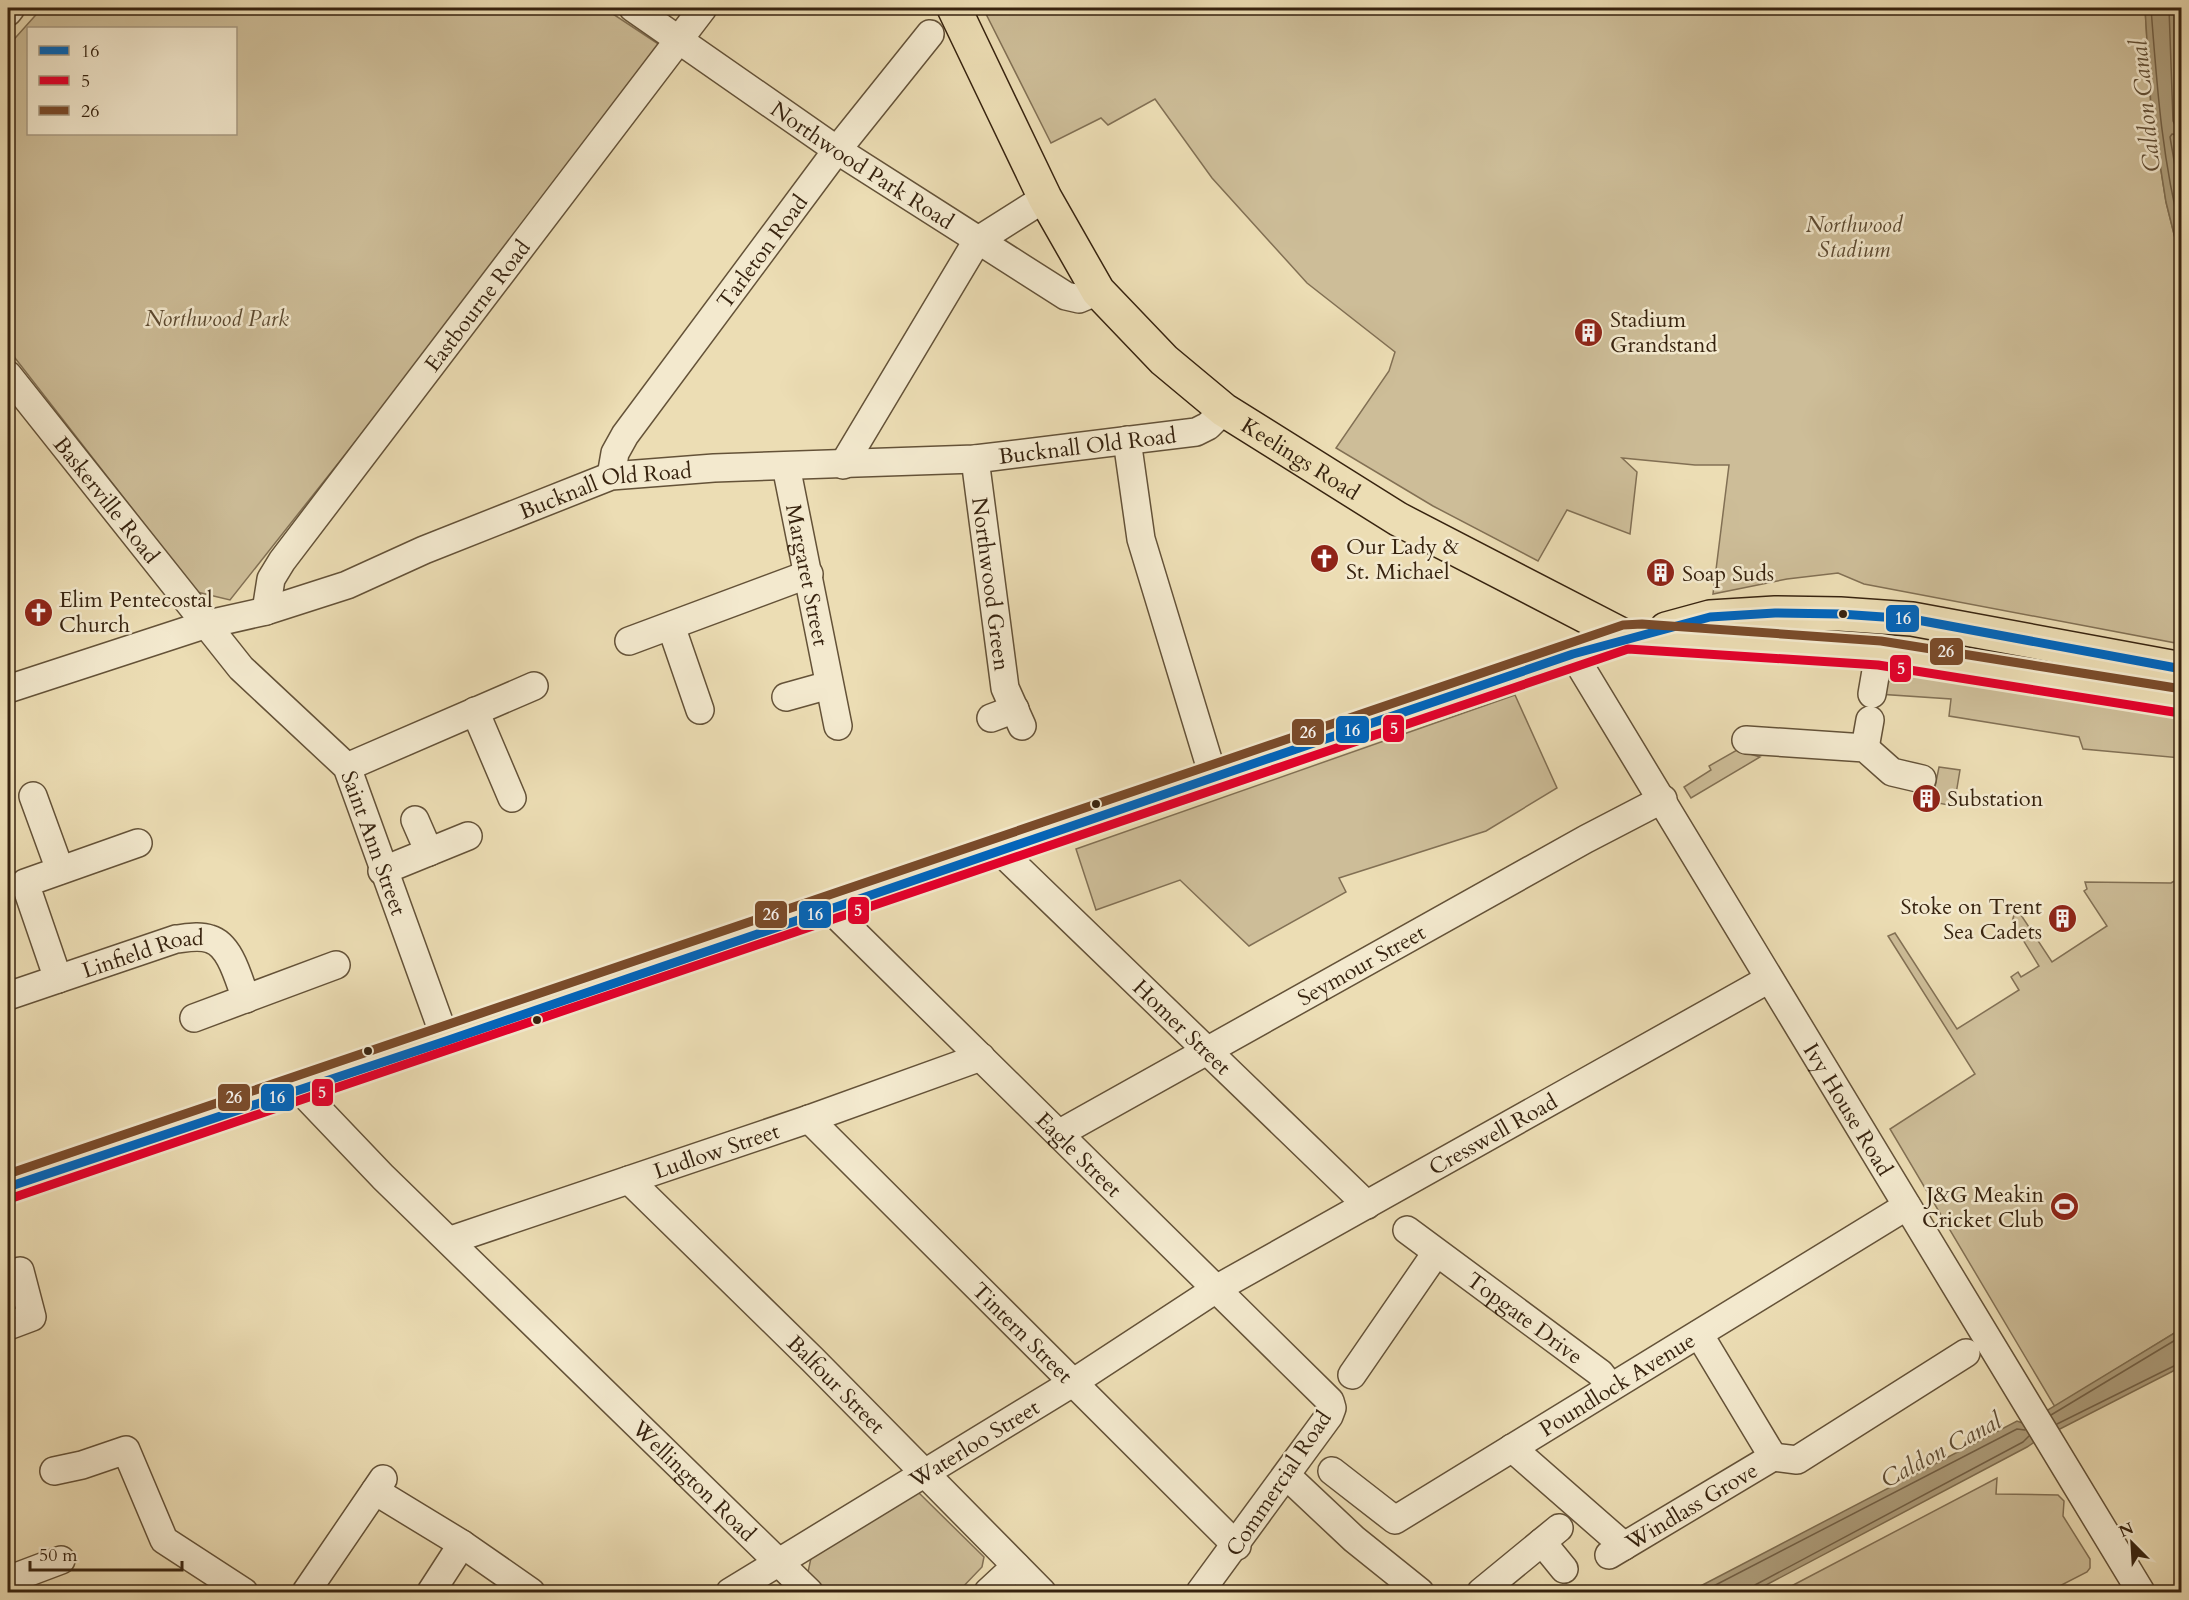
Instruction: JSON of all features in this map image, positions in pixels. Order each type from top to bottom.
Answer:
[{"type":"main road","name":"Keelings Road","points":[[954,8],[1045,198],[1098,291],[1164,360],[1224,410],[1398,519],[1634,637]]},
{"type":"main road","points":[[8,1187],[446,1041],[998,849],[1573,654],[1710,617],[1775,613],[1840,614],[1912,619],[2181,669]]},
{"type":"main road","points":[[1634,637],[1879,653],[2181,701]]},
{"type":"street","points":[[8,12],[11,8]]},
{"type":"street","name":"Northwood Park Road","points":[[633,8],[680,38],[837,150],[1066,296],[1079,299],[1098,291]]},
{"type":"street","name":"Eastbourne Road","points":[[266,610],[272,579],[282,561],[703,8]]},
{"type":"street","name":"Tarleton Road","points":[[610,476],[615,453],[625,435],[837,150],[930,34]]},
{"type":"street","points":[[843,465],[977,241],[1045,198]]},
{"type":"street","name":"Baskerville Road","points":[[8,375],[204,625]]},
{"type":"street","name":"Bucknall Old Road","points":[[10,683],[347,585],[424,550],[610,476],[786,466],[975,459],[1196,432],[1208,426],[1224,410]]},
{"type":"street","points":[[1127,440],[1141,539],[1213,776]]},
{"type":"street","name":"Northwood Green","points":[[975,459],[1009,718]]},
{"type":"street","name":"Margaret Street","points":[[786,466],[838,726]]},
{"type":"street","points":[[629,641],[809,574]]},
{"type":"street","name":"Saint Ann Street","points":[[204,625],[241,668],[347,766],[382,871],[446,1041]]},
{"type":"street","points":[[671,626],[700,710]]},
{"type":"street","points":[[1872,694],[1879,653]]},
{"type":"street","name":"Ivy House Road","points":[[1573,654],[1663,799],[1769,979],[2141,1593]]},
{"type":"street","points":[[786,697],[829,685]]},
{"type":"street","points":[[347,766],[534,686]]},
{"type":"street","points":[[476,711],[512,798]]},
{"type":"street","points":[[1865,748],[1870,720]]},
{"type":"street","points":[[1746,740],[1865,748],[1892,772],[1922,779]]},
{"type":"street","points":[[33,796],[60,870]]},
{"type":"street","name":"Seymour Street","points":[[1060,1133],[1586,839],[1663,799]]},
{"type":"street","points":[[415,820],[429,852]]},
{"type":"street","points":[[382,871],[468,836]]},
{"type":"street","points":[[58,979],[26,883],[138,843]]},
{"type":"street","name":"Homer Street","points":[[998,849],[1367,1205]]},
{"type":"street","name":"Eagle Street","points":[[830,908],[1330,1401]]},
{"type":"street","name":"Linfield Road","points":[[8,996],[176,939],[198,937],[211,939],[226,951],[246,999]]},
{"type":"street","points":[[194,1018],[336,965]]},
{"type":"street","name":"Cresswell Road","points":[[1216,1289],[1769,979]]},
{"type":"street","name":"Ludlow Street","points":[[451,1240],[809,1119],[981,1057]]},
{"type":"street","name":"Wellington Road","points":[[300,1090],[383,1177],[451,1240],[809,1593]]},
{"type":"street","name":"Tintern Street","points":[[809,1119],[1237,1546]]},
{"type":"street","name":"Balfour Street","points":[[629,1180],[926,1474],[1042,1593]]},
{"type":"street","name":"Poundlock Avenue","points":[[1332,1471],[1395,1521],[1610,1386],[1907,1206]]},
{"type":"street","name":"Topgate Drive","points":[[1407,1230],[1600,1373],[1610,1386]]},
{"type":"street","points":[[1352,1376],[1436,1253]]},
{"type":"street","points":[[8,1326],[32,1317],[20,1271]]},
{"type":"street","name":"Waterloo Street","points":[[730,1593],[1074,1382],[1216,1289]]},
{"type":"street","points":[[1699,1334],[1773,1457],[1797,1460],[1966,1353]]},
{"type":"street","name":"Commercial Road","points":[[1200,1593],[1237,1546],[1329,1416],[1332,1408],[1330,1401]]},
{"type":"street","name":"Windlass Grove","points":[[1512,1448],[1617,1551],[1773,1457]]},
{"type":"street","points":[[54,1471],[82,1465],[126,1450],[164,1540],[244,1593]]},
{"type":"street","points":[[1287,1476],[1354,1539],[1420,1593]]},
{"type":"street","points":[[306,1593],[379,1485],[531,1593]]},
{"type":"street","points":[[1481,1593],[1551,1535],[1564,1569]]},
{"type":"street","points":[[430,1593],[462,1544]]},
{"type":"street","points":[[8,1580],[61,1560]]},
{"type":"street","points":[[988,1593],[1016,1566]]},
{"type":"green space","name":"Northwood Park","points":[[42,8],[604,8],[666,49],[230,600],[197,592],[8,349],[8,46]]},
{"type":"green space","name":"Northwood Stadium","points":[[983,8],[2145,8],[2151,107],[2166,202],[2181,262],[2181,644],[1864,584],[1838,573],[1787,579],[1713,594],[1729,465],[1695,465],[1622,458],[1637,472],[1630,534],[1567,510],[1538,561],[1433,506],[1336,448],[1389,371],[1395,352],[1307,283],[1212,178],[1155,99],[1108,125],[1101,118],[1051,143]]},
{"type":"green space","points":[[1898,671],[2181,712],[2181,758],[2083,749],[2079,737],[1949,716],[1951,699],[1878,694]]},
{"type":"green space","points":[[1515,695],[1557,788],[1486,831],[1339,878],[1346,892],[1249,946],[1180,880],[1096,910],[1076,849]]},
{"type":"green space","points":[[1737,750],[1760,757],[1691,798],[1684,787],[1711,770],[1709,766]]},
{"type":"green space","points":[[1939,767],[1960,770],[1954,806],[1932,802]]},
{"type":"green space","name":"J&G Meakin Cricket Club","points":[[2181,877],[2181,1329],[2055,1407],[1890,1129],[1975,1074],[1888,936],[1895,933],[1957,1029],[2019,990],[2011,977],[2018,972],[2021,977],[2039,966],[2012,922],[2014,915],[2019,912],[2052,962],[2107,926],[2084,891],[2087,889],[2085,882],[2171,883]]},
{"type":"green space","points":[[1997,1478],[1996,1494],[2058,1495],[2064,1501],[2063,1516],[2090,1559],[2090,1568],[2087,1572],[2048,1592],[1780,1592]]},
{"type":"green space","points":[[918,1492],[984,1557],[982,1567],[958,1592],[826,1592],[808,1572],[811,1558]]},
{"type":"water","points":[[2145,8],[2174,8],[2175,11],[2182,149],[2181,262],[2166,202],[2151,107]]},
{"type":"water","points":[[2181,1329],[2181,1367],[2058,1430],[2051,1431],[2027,1447],[1753,1592],[1689,1592],[2017,1421],[2025,1424]]},
{"type":"transit line","name":"16","points":[[8,1187],[446,1041],[1573,654],[1710,617],[1775,613],[1840,614],[1912,619],[2182,669]]},
{"type":"transit line","name":"26","points":[[8,1174],[1623,625],[1642,624],[1881,641],[2182,689]]},
{"type":"transit line","name":"5","points":[[12,1198],[1628,649],[1878,665],[2180,713]]},
{"type":"place","name":"Stadium Grandstand","points":[[1589,332]]},
{"type":"place","name":"Our Lady & St. Michael","points":[[1325,559]]},
{"type":"place","name":"Soap Suds","points":[[1661,573]]},
{"type":"place","name":"Elim Pentecostal Church","points":[[38,612]]},
{"type":"place","name":"Substation","points":[[1926,798]]},
{"type":"place","name":"Stoke on Trent Sea Cadets","points":[[2063,919]]},
{"type":"place","name":"J&G Meakin Cricket Club","points":[[2065,1207]]},
{"type":"water label","name":"Caldon Canal","points":[[2145,106]]},
{"type":"water label","name":"Caldon Canal","points":[[1941,1450]]}]
